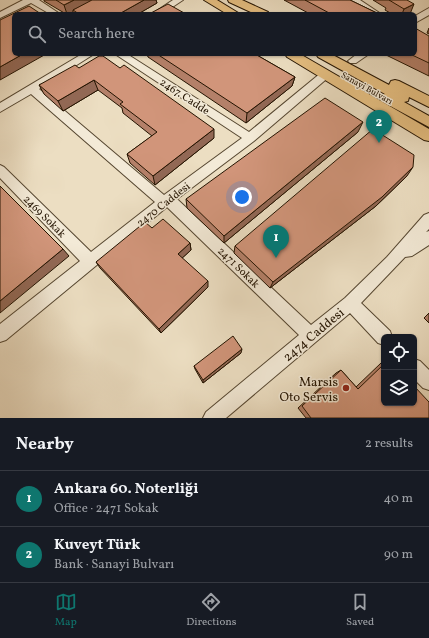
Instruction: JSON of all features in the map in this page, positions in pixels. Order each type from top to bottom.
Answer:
[{"type":"main road","points":[[200,0],[219,12]]},
{"type":"main road","points":[[209,0],[231,12]]},
{"type":"main road","points":[[226,0],[247,12]]},
{"type":"main road","points":[[233,0],[260,12]]},
{"type":"main road","points":[[294,56],[427,130]]},
{"type":"main road","name":"Sanayi Bulvarı","points":[[309,56],[427,130]]},
{"type":"main road","name":"Sanayi Bulvarı","points":[[326,56],[429,112]]},
{"type":"main road","points":[[343,56],[429,102]]},
{"type":"street","points":[[0,15],[32,0],[53,12]]},
{"type":"street","points":[[159,12],[179,0]]},
{"type":"street","points":[[354,0],[374,12]]},
{"type":"street","points":[[417,19],[429,11]]},
{"type":"street","points":[[0,108],[86,56]]},
{"type":"street","name":"2467. Cadde","points":[[123,56],[250,138]]},
{"type":"street","points":[[353,61],[361,56]]},
{"type":"street","name":"2470 Caddesi","points":[[0,334],[166,200],[250,138],[326,74]]},
{"type":"street","name":"2471 Sokak","points":[[31,88],[166,200],[311,336]]},
{"type":"street","points":[[427,130],[429,143]]},
{"type":"street","name":"2469 Sokak","points":[[0,170],[90,261]]},
{"type":"street","name":"2474 Caddesi","points":[[212,418],[350,303],[392,262],[429,220]]},
{"type":"street","name":"2474 Caddesi","points":[[392,262],[429,237]]},
{"type":"street","points":[[350,303],[381,334]]},
{"type":"street","points":[[417,370],[429,382]]},
{"type":"building","points":[[56,0],[74,0],[64,5]]},
{"type":"building","points":[[92,0],[144,0],[123,12],[76,12],[73,10]]},
{"type":"building","points":[[305,0],[350,0],[375,12],[327,12]]},
{"type":"building","points":[[389,0],[407,0],[414,4],[404,9]]},
{"type":"building","points":[[168,4],[182,12],[153,12]]},
{"type":"building","points":[[29,6],[38,12],[17,12]]},
{"type":"building","points":[[12,14],[12,56],[19,56],[0,67],[0,20]]},
{"type":"building","points":[[417,29],[429,36],[429,63],[414,56],[417,56]]},
{"type":"building","points":[[99,56],[103,56],[120,68],[124,65],[214,129],[153,176],[127,154],[157,132],[120,104],[123,102],[94,80],[58,101],[39,85],[75,65],[79,68]]},
{"type":"building","points":[[160,56],[258,56],[295,77],[247,113]]},
{"type":"building","points":[[325,98],[363,122],[224,236],[186,199]]},
{"type":"building","points":[[373,129],[414,155],[413,167],[382,197],[273,282],[235,246]]},
{"type":"building","points":[[0,186],[63,249],[0,301]]},
{"type":"building","points":[[163,219],[190,243],[178,254],[208,281],[159,329],[96,262],[145,222],[152,228]]},
{"type":"building","points":[[233,336],[242,349],[203,380],[194,366]]},
{"type":"building","points":[[381,367],[381,406],[417,406],[417,389],[429,402],[429,418],[311,418],[302,406],[341,370],[358,389]]},
{"type":"place","name":"Kuveyt Türk","points":[[379,143]]},
{"type":"place","name":"Ankara 60. Noterliği","points":[[276,258]]},
{"type":"place","name":"Marsis Oto Servis","points":[[346,388]]}]
